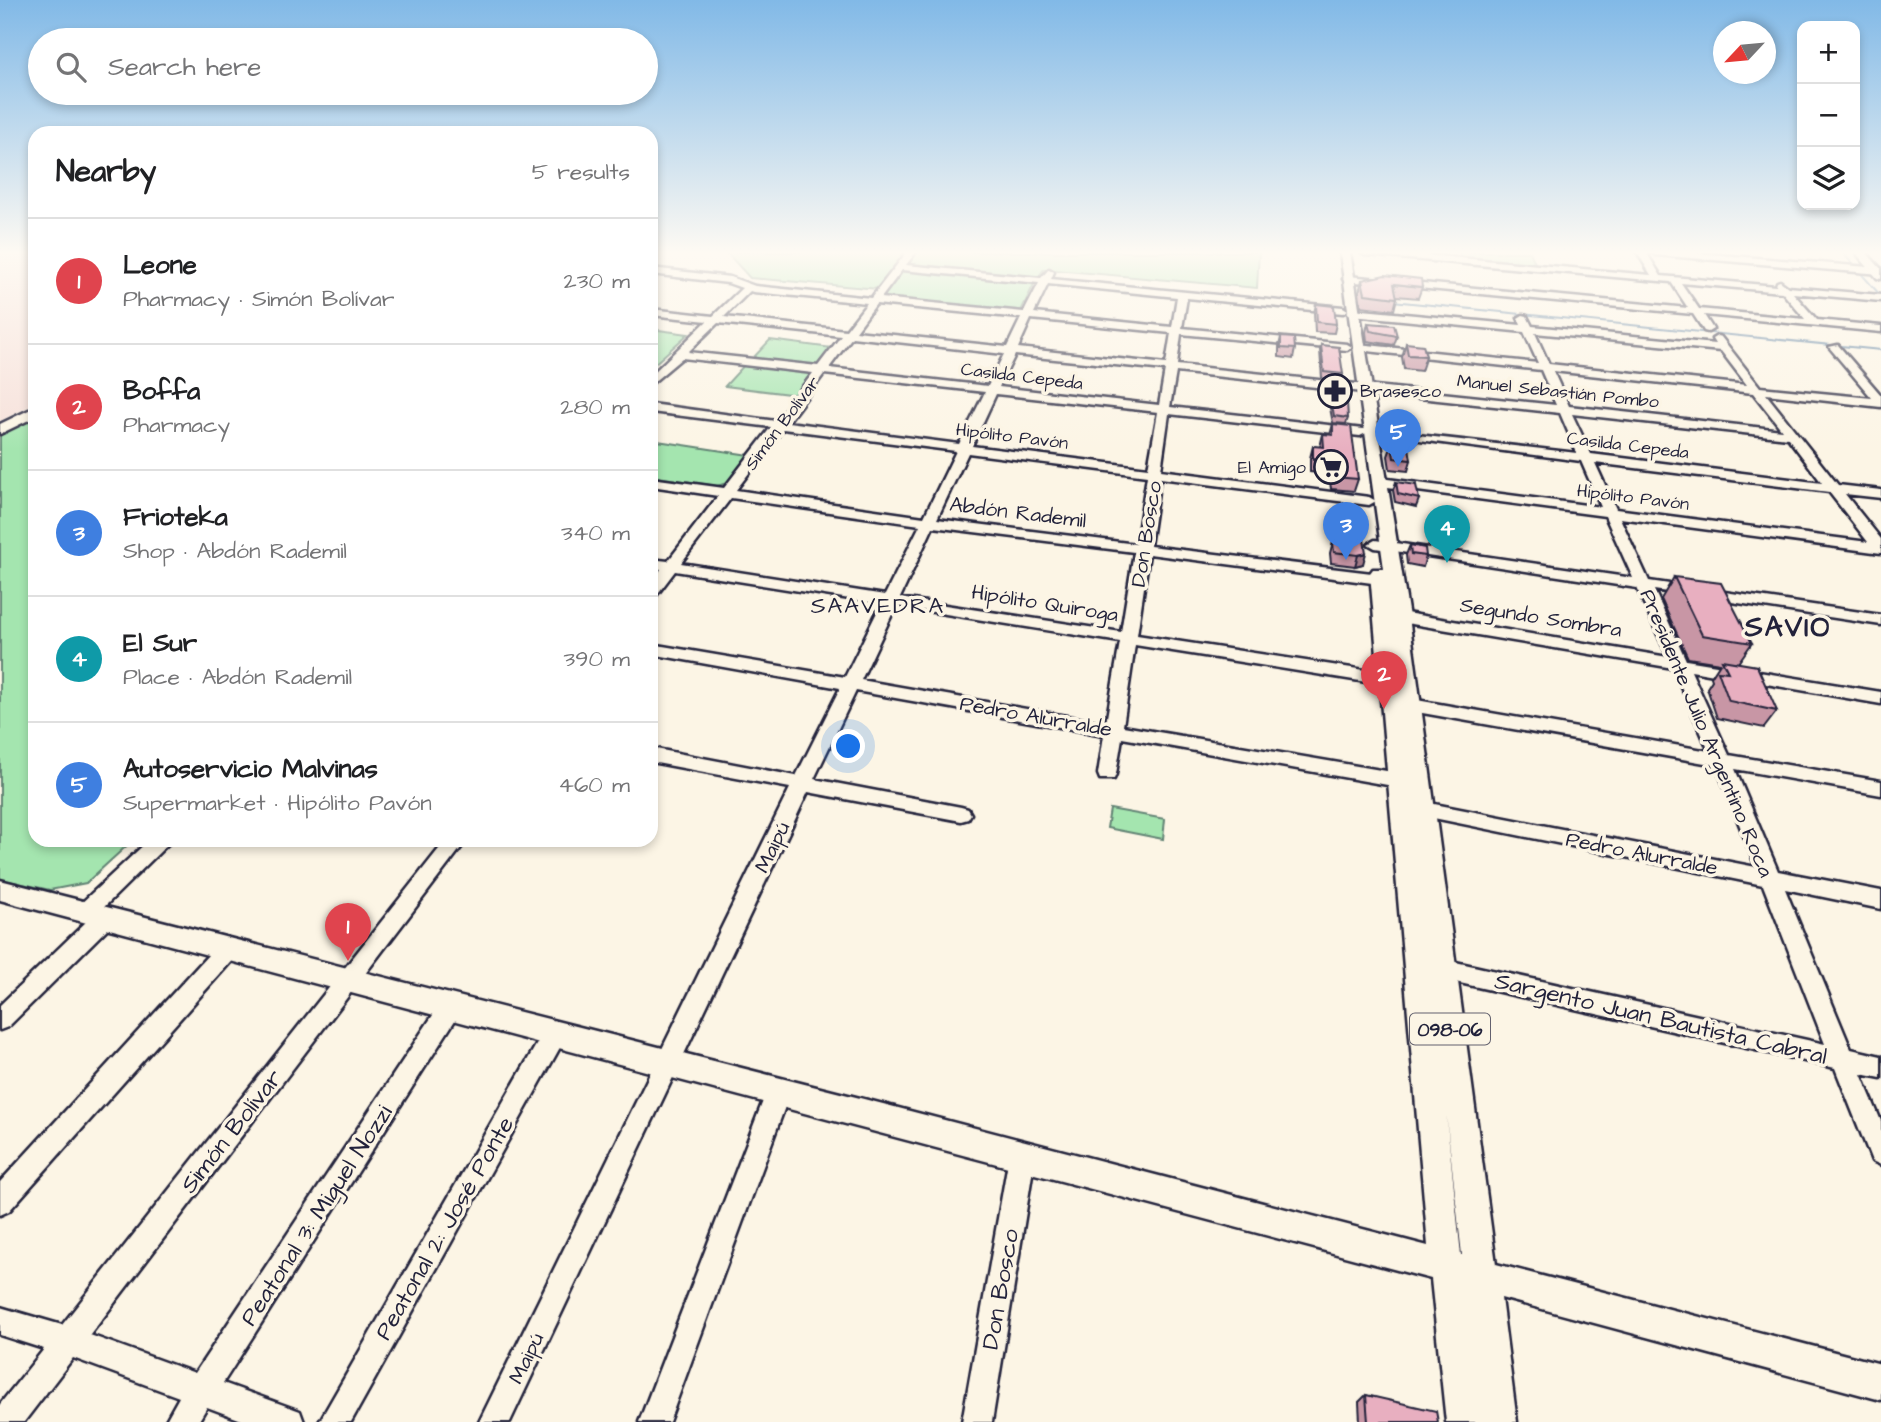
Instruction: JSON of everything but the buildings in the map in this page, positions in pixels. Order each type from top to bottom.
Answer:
[{"type":"main road","name":"098-06","points":[[1349,318],[1366,431],[1380,482],[1380,579],[1391,680],[1442,969],[1499,1422]]},
{"type":"main road","points":[[0,430],[28,415]]},
{"type":"main road","name":"098-06","points":[[1366,431],[1369,501],[1400,617],[1411,705],[1412,794],[1446,1266],[1464,1422]]},
{"type":"main road","points":[[0,890],[1482,1275],[1881,1382]]},
{"type":"street","name":"Manuel Sebastián Pombo","points":[[703,318],[1562,408],[1793,435]]},
{"type":"street","name":"Simón Bolívar","points":[[658,584],[861,318]]},
{"type":"street","name":"Maipú","points":[[494,1422],[1026,318]]},
{"type":"street","points":[[1051,318],[1543,366],[1881,403]]},
{"type":"street","name":"Don Bosco","points":[[1107,774],[1179,318]]},
{"type":"street","name":"Presidente Julio Argentino Roca","points":[[1522,318],[1682,664],[1881,1153]]},
{"type":"street","points":[[1524,318],[1724,348]]},
{"type":"street","points":[[1701,318],[1881,548]]},
{"type":"street","points":[[1771,318],[1881,329]]},
{"type":"street","points":[[1810,318],[1813,322]]},
{"type":"street","points":[[658,374],[717,320]]},
{"type":"street","points":[[1835,347],[1881,403]]},
{"type":"street","name":"Casilda Cepeda","points":[[680,354],[1366,431],[1881,494]]},
{"type":"street","name":"Hipólito Pavón","points":[[658,409],[1369,501]]},
{"type":"street","name":"Hipólito Pavón","points":[[1380,482],[1881,548]]},
{"type":"street","name":"Abdón Rademil","points":[[658,483],[930,522],[1380,579]]},
{"type":"street","points":[[1382,545],[1881,620]]},
{"type":"street","name":"Hipólito Quiroga","points":[[658,564],[1391,680]]},
{"type":"street","name":"Segundo Sombra","points":[[1400,617],[1881,698]]},
{"type":"street","name":"Pedro Alurralde","points":[[658,650],[1114,730],[1412,794],[1769,878],[1881,900]]},
{"type":"street","points":[[1411,705],[1881,789]]},
{"type":"street","points":[[658,756],[961,814]]},
{"type":"street","points":[[0,1020],[156,847]]},
{"type":"street","name":"Simón Bolívar","points":[[5,1422],[452,847]]},
{"type":"street","points":[[0,1202],[228,949]]},
{"type":"street","name":"Sargento Juan Bautista Cabral","points":[[1442,969],[1881,1067]]},
{"type":"street","name":"Peatonal 3: Miguel Nozzi","points":[[180,1422],[451,1007]]},
{"type":"street","name":"Peatonal 2: José Ponte","points":[[334,1422],[555,1034]]},
{"type":"street","points":[[654,1422],[778,1093]]},
{"type":"street","name":"Don Bosco","points":[[977,1422],[1022,1156]]},
{"type":"street","points":[[0,1321],[66,1341],[289,1422]]},
{"type":"shaded area","points":[[0,318],[28,318],[28,407],[0,421]]},
{"type":"green space","points":[[658,330],[688,334],[658,361]]},
{"type":"green space","points":[[770,340],[832,348],[817,366],[753,358]]},
{"type":"green space","points":[[747,362],[817,371],[797,395],[725,386]]},
{"type":"green space","points":[[28,420],[28,847],[125,847],[86,883],[50,890],[0,879],[0,435]]},
{"type":"green space","points":[[658,441],[749,455],[727,483],[717,486],[658,477]]},
{"type":"green space","points":[[1110,809],[1165,819],[1163,839],[1107,828]]},
{"type":"waterway","points":[[1565,318],[1881,350]]},
{"type":"place","name":"Brasesco","points":[[1335,391]]},
{"type":"place","name":"El Amigo","points":[[1331,467]]},
{"type":"place","name":"Autoservicio Malvinas","points":[[1398,467]]},
{"type":"place","name":"Frioteka","points":[[1346,560]]},
{"type":"place","name":"El Sur","points":[[1447,563]]},
{"type":"place","name":"Boffa","points":[[1384,709]]},
{"type":"place","name":"Leone","points":[[348,961]]},
{"type":"district","name":"SAAVEDRA","points":[[878,605]]},
{"type":"district","name":"SAVIO","points":[[1788,626]]}]
